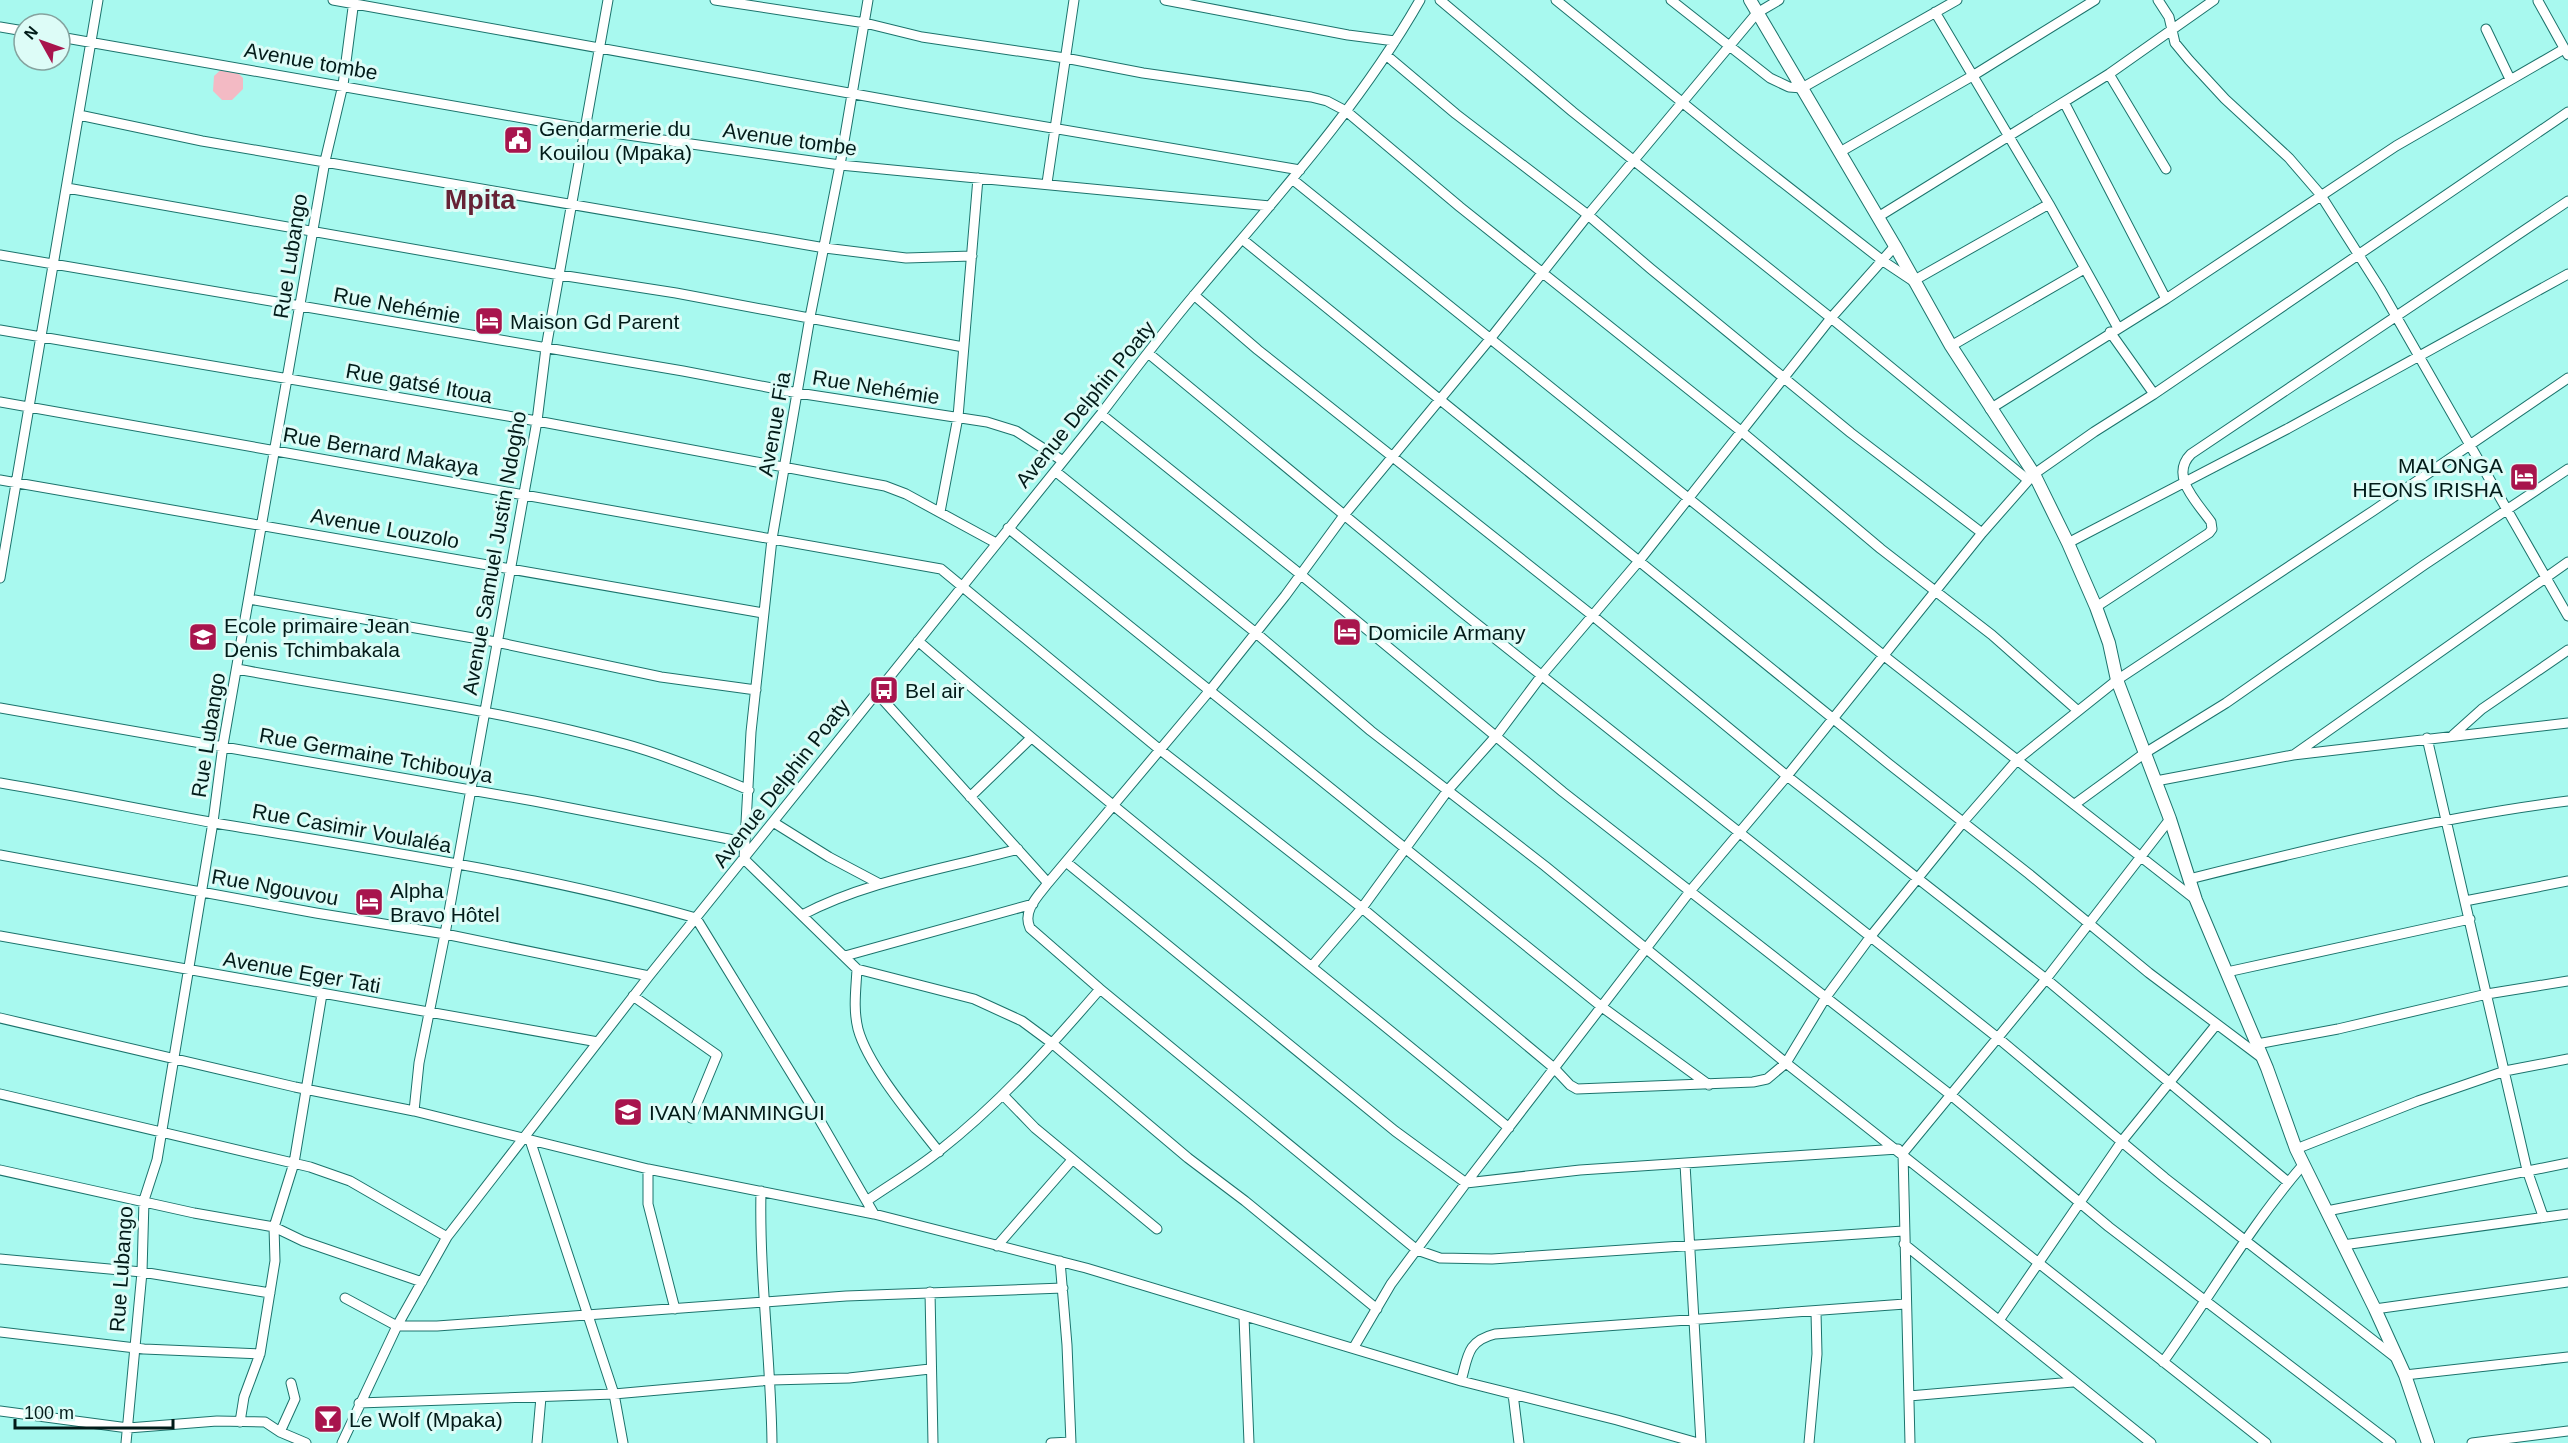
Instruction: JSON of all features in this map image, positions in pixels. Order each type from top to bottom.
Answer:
[{"type":"street","points":[[0,578],[98,0]]},
{"type":"street","points":[[333,0],[354,2],[599,49],[854,92],[910,104],[1300,170]]},
{"type":"street","name":"Avenue Samuel Justin Ndogho","points":[[414,1111],[418,1063],[445,934],[537,421],[546,348],[608,0]]},
{"type":"street","points":[[715,0],[865,23],[922,37],[1327,101],[1346,111],[1541,272],[1742,432],[1785,470],[1992,635],[2077,710]]},
{"type":"street","name":"Avenue Fia","points":[[744,859],[751,732],[772,539],[810,317],[854,92],[868,0]]},
{"type":"street","points":[[1047,183],[1074,0]]},
{"type":"street","points":[[1165,0],[1395,41]]},
{"type":"street","name":"Avenue Delphin Poaty","points":[[342,1443],[397,1326],[447,1237],[527,1138],[633,996],[1101,414],[1130,374],[1300,170],[1386,56],[1419,0]]},
{"type":"street","points":[[1440,0],[1635,161],[2031,477]]},
{"type":"street","points":[[1556,0],[1883,261],[1913,280]]},
{"type":"street","points":[[1671,0],[1778,83],[1802,88],[1957,0]]},
{"type":"street","points":[[1750,0],[2068,543],[2109,643],[2117,680],[2170,819],[2196,900],[2262,1058],[2296,1149],[2405,1375],[2428,1443]]},
{"type":"street","points":[[1779,0],[1757,13],[1635,161],[1588,214],[1490,339],[1345,514],[1211,689],[1159,748],[1048,883],[1028,913],[1027,921],[1030,928],[1100,989],[1417,1250],[1440,1258],[1492,1259],[1903,1231]]},
{"type":"street","points":[[1840,152],[1974,75],[2095,0]]},
{"type":"street","points":[[2158,0],[2173,28],[2175,43],[2189,60],[2225,99],[2289,158],[2320,194],[2419,357],[2568,616]]},
{"type":"street","points":[[1878,217],[2109,75],[2214,0]]},
{"type":"street","points":[[1990,408],[2166,299],[2320,194],[2441,118],[2510,79],[2566,52],[2538,1]]},
{"type":"street","name":"Rue Lubango","points":[[126,1443],[142,1272],[144,1200],[157,1160],[213,822],[223,746],[325,160],[343,85],[354,2]]},
{"type":"street","points":[[1935,12],[2049,204],[2114,330],[2154,394]]},
{"type":"street","points":[[2486,29],[2510,79]]},
{"type":"street","name":"Avenue tombe","points":[[72,39],[585,129],[840,165],[1270,206]]},
{"type":"street","points":[[1386,56],[1456,114],[1588,214],[1651,269],[1851,433],[1982,533]]},
{"type":"street","points":[[2109,75],[2166,169]]},
{"type":"street","points":[[2064,102],[2166,299]]},
{"type":"street","points":[[1354,1347],[1391,1284],[1691,890],[1787,776],[1982,533],[2031,477],[2094,432],[2154,394],[2568,112]]},
{"type":"street","points":[[79,116],[202,141],[325,160],[825,248],[906,258],[972,256]]},
{"type":"street","points":[[940,512],[958,417],[978,178]]},
{"type":"street","points":[[1292,179],[1883,655],[2196,900]]},
{"type":"street","points":[[67,188],[810,317],[963,347]]},
{"type":"street","points":[[2096,607],[2209,534],[2212,529],[2211,522],[2184,484],[2181,468],[2183,461],[2191,454],[2228,426],[2396,318],[2568,201]]},
{"type":"street","points":[[1913,280],[2049,204]]},
{"type":"street","points":[[1242,239],[2089,924],[2216,1025],[2262,1058]]},
{"type":"street","points":[[1312,966],[1362,908],[1448,790],[1497,735],[1542,675],[1639,561],[1831,318],[1895,246]]},
{"type":"street","name":"Rue Nehémie","points":[[0,255],[798,393],[987,422],[1016,431],[1063,461]]},
{"type":"street","points":[[1951,346],[2084,269]]},
{"type":"street","points":[[2068,543],[2184,484],[2568,274]]},
{"type":"street","points":[[1194,295],[1258,350],[1593,616],[1787,776],[2046,979],[2170,1080],[2288,1182]]},
{"type":"street","name":"Rue gatsé Itoua","points":[[0,330],[537,421],[885,486],[906,494],[996,543]]},
{"type":"street","points":[[1148,353],[1542,675],[1998,1038],[2165,1178],[2397,1358]]},
{"type":"street","points":[[1786,1063],[1826,997],[1871,936],[1964,821],[2018,759],[2117,680],[2568,378]]},
{"type":"street","name":"Rue Bernard Makaya","points":[[0,402],[941,569],[1159,748],[1362,908],[1554,1068],[1570,1085],[1577,1089],[1709,1085],[1767,1079],[1786,1063]]},
{"type":"street","points":[[1101,414],[1497,735],[1563,792],[1952,1096],[2109,1227],[2391,1443]]},
{"type":"street","points":[[2075,804],[2145,753],[2226,703],[2424,565],[2568,469]]},
{"type":"street","points":[[1055,471],[1256,633],[1371,731],[1647,948],[1786,1063],[2266,1443]]},
{"type":"street","name":"Avenue Louzolo","points":[[0,480],[763,613]]},
{"type":"street","points":[[1008,528],[1211,689],[1602,1007],[1709,1085]]},
{"type":"street","points":[[2293,755],[2568,561]]},
{"type":"street","points":[[249,599],[496,642],[661,677],[756,690]]},
{"type":"street","points":[[918,642],[1214,890],[1312,966],[1509,1128]]},
{"type":"street","points":[[2453,735],[2482,709],[2568,650]]},
{"type":"street","points":[[237,669],[484,712],[628,745],[700,769],[749,790]]},
{"type":"street","points":[[876,692],[1048,883]]},
{"type":"street","name":"Rue Germaine Tchibouya","points":[[0,708],[534,801],[744,842]]},
{"type":"street","points":[[2156,781],[2293,755],[2568,723]]},
{"type":"street","points":[[970,796],[1031,738]]},
{"type":"street","points":[[2427,738],[2528,1170],[2543,1216]]},
{"type":"street","name":"Rue Casimir Voulaléa","points":[[0,783],[457,864],[619,896],[696,918]]},
{"type":"street","points":[[2189,879],[2447,820],[2568,801]]},
{"type":"street","points":[[1066,862],[1386,1124],[1466,1183],[1580,1170],[1900,1151],[1952,1096],[2170,819]]},
{"type":"street","points":[[773,822],[829,857],[880,884]]},
{"type":"street","points":[[802,915],[821,905],[880,884],[1018,849]]},
{"type":"street","name":"Rue Ngouvou","points":[[0,855],[445,934],[650,976]]},
{"type":"street","points":[[744,859],[856,969],[984,1003],[1022,1021],[1053,1044],[1188,1158],[1245,1201],[1377,1309]]},
{"type":"street","points":[[2465,901],[2568,881]]},
{"type":"street","points":[[845,956],[1033,904]]},
{"type":"street","points":[[696,918],[868,1200],[874,1214]]},
{"type":"street","points":[[2227,972],[2470,918]]},
{"type":"street","name":"Avenue Eger Tati","points":[[0,936],[598,1042]]},
{"type":"street","points":[[856,969],[855,1011],[858,1030],[891,1089],[939,1152]]},
{"type":"street","points":[[2256,1044],[2338,1029],[2487,994],[2568,981]]},
{"type":"street","points":[[868,1200],[939,1152],[1003,1095],[1053,1044],[1100,989]]},
{"type":"street","points":[[240,1422],[244,1397],[260,1354],[275,1261],[274,1227],[294,1162],[322,994]]},
{"type":"street","points":[[633,996],[717,1055],[691,1118]]},
{"type":"street","points":[[0,1018],[306,1089],[414,1111],[648,1169],[874,1214],[1060,1261],[1244,1317],[1354,1347],[1461,1381],[1699,1443],[1695,1320],[1688,1245],[1685,1164]]},
{"type":"street","points":[[2000,1319],[2122,1141],[2216,1025]]},
{"type":"street","points":[[2296,1149],[2418,1101],[2505,1071],[2568,1059]]},
{"type":"street","points":[[0,1094],[294,1162],[350,1181],[447,1237]]},
{"type":"street","points":[[1003,1095],[1035,1128],[1157,1229]]},
{"type":"street","points":[[527,1138],[589,1314],[614,1394],[623,1443]]},
{"type":"street","points":[[1900,1151],[1910,1443]]},
{"type":"street","points":[[997,1246],[1072,1160]]},
{"type":"street","points":[[2327,1211],[2568,1163]]},
{"type":"street","points":[[2163,1362],[2246,1239],[2303,1165]]},
{"type":"street","points":[[648,1169],[648,1204],[675,1309]]},
{"type":"street","points":[[0,1170],[274,1227],[303,1240],[422,1282]]},
{"type":"street","points":[[760,1191],[759,1235],[771,1380],[772,1443]]},
{"type":"street","points":[[2343,1245],[2568,1214]]},
{"type":"street","points":[[1904,1244],[2000,1319],[2073,1382],[2151,1443]]},
{"type":"street","points":[[0,1259],[142,1272],[270,1293]]},
{"type":"street","points":[[1051,1443],[1071,1443],[1060,1261]]},
{"type":"street","points":[[2375,1309],[2568,1282]]},
{"type":"street","points":[[345,1298],[397,1326],[437,1326],[764,1302],[930,1292],[998,1292],[1063,1288]]},
{"type":"street","points":[[930,1292],[933,1443]]},
{"type":"street","points":[[1461,1381],[1468,1353],[1480,1338],[1495,1334],[1905,1304]]},
{"type":"street","points":[[1809,1443],[1817,1354],[1816,1312]]},
{"type":"street","points":[[1244,1317],[1249,1443]]},
{"type":"street","points":[[0,1332],[189,1352],[260,1354]]},
{"type":"street","points":[[2405,1375],[2568,1358]]},
{"type":"street","points":[[359,1403],[614,1394],[771,1380],[849,1378],[930,1369]]},
{"type":"street","points":[[1908,1396],[2073,1382]]},
{"type":"street","points":[[279,1432],[295,1399],[291,1383]]},
{"type":"street","points":[[1513,1394],[1519,1443]]},
{"type":"street","points":[[537,1443],[541,1397]]},
{"type":"street","points":[[0,1411],[128,1428],[265,1422],[279,1432],[306,1443]]},
{"type":"street","points":[[2472,1443],[2568,1431]]},
{"type":"shaded area","points":[[225,66],[233,68],[243,78],[243,89],[232,100],[222,100],[213,91],[214,76]]},
{"type":"place","name":"Gendarmerie du Kouilou (Mpaka)","points":[[518,140]]},
{"type":"place","name":"Maison Gd Parent","points":[[489,321]]},
{"type":"place","name":"MALONGA HEONS IRISHA","points":[[2524,477]]},
{"type":"place","name":"Domicile Armany","points":[[1347,632]]},
{"type":"place","name":"Ecole primaire Jean Denis Tchimbakala","points":[[203,637]]},
{"type":"place","name":"Bel air","points":[[884,690]]},
{"type":"place","name":"Alpha Bravo Hôtel","points":[[369,902]]},
{"type":"place","name":"IVAN MANMINGUI","points":[[628,1112]]},
{"type":"place","name":"Le Wolf (Mpaka)","points":[[328,1419]]},
{"type":"district","name":"Mpita","points":[[480,200]]}]
